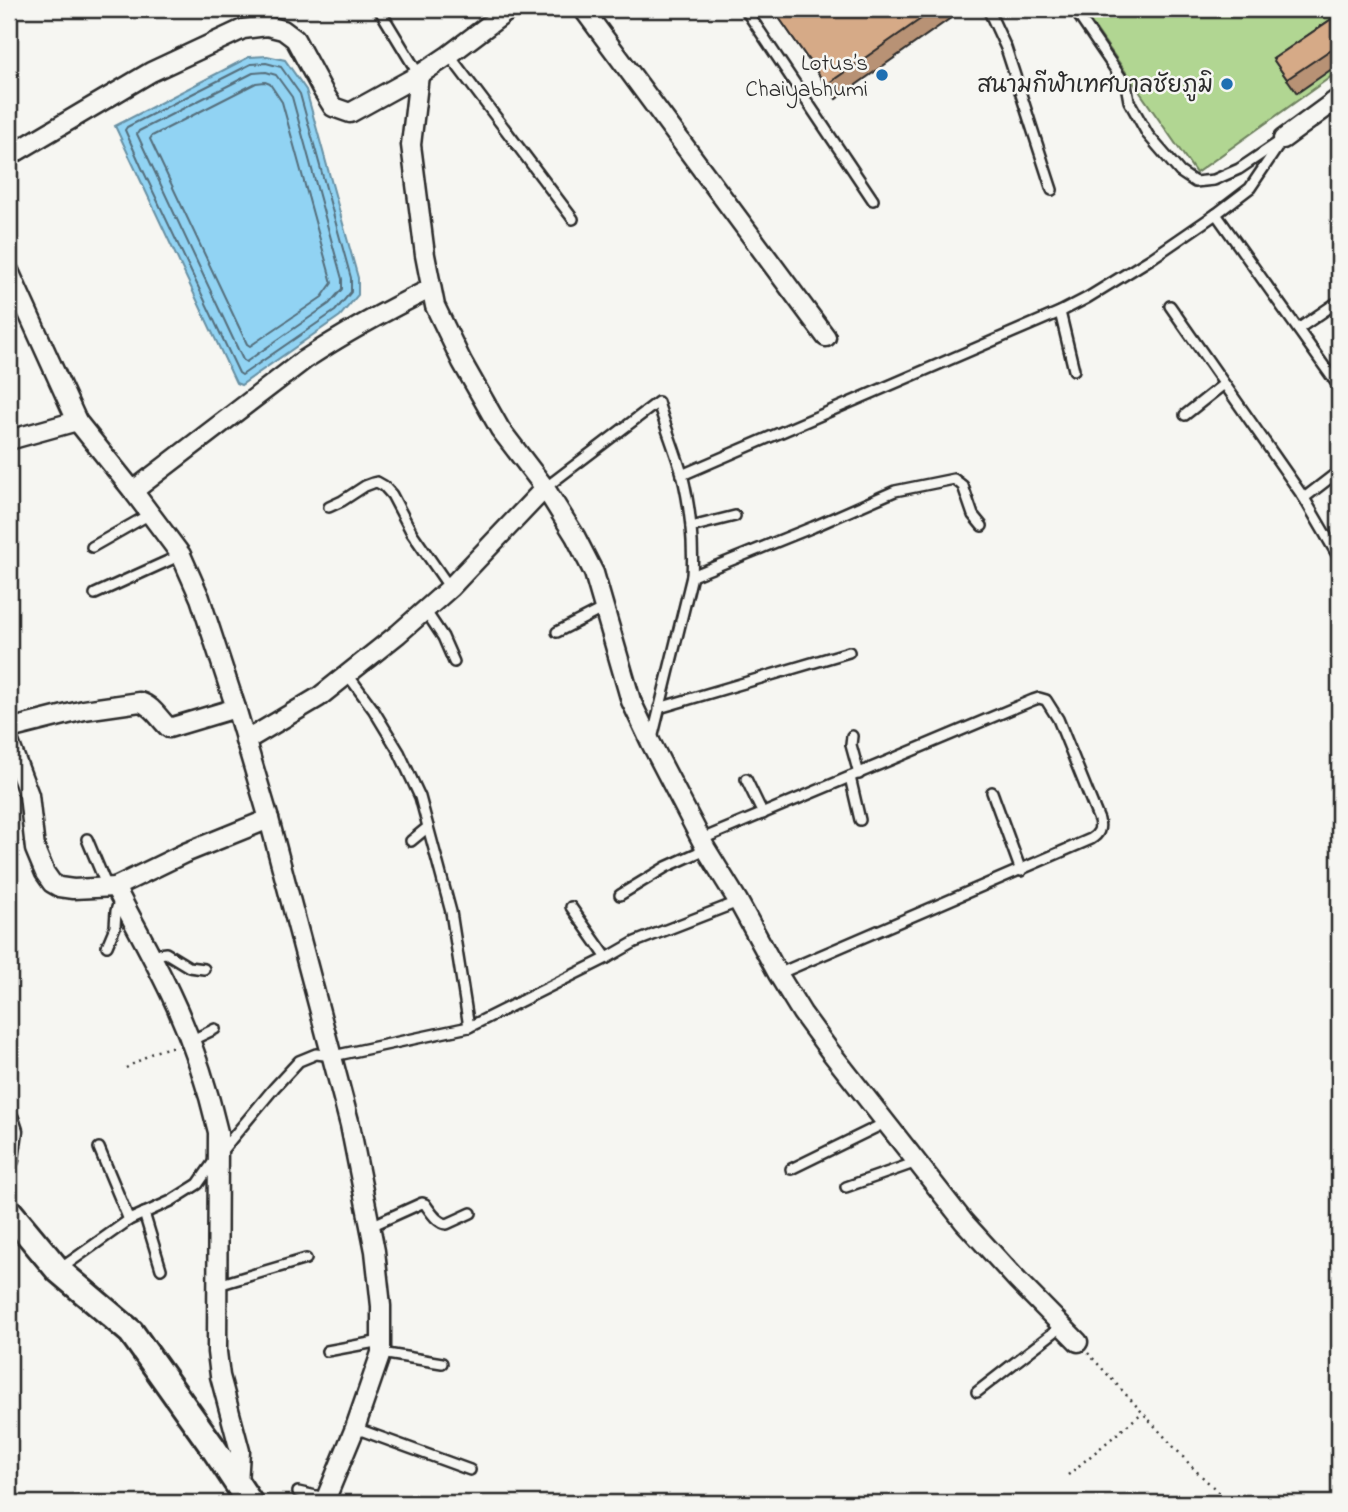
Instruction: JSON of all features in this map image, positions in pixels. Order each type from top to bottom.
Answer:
[{"type":"street","points":[[9,156],[151,72],[243,29],[267,26],[283,30],[295,39],[333,107],[350,113],[419,75],[510,9]]},
{"type":"street","points":[[583,9],[826,337]]},
{"type":"street","points":[[419,75],[411,145],[430,289],[435,306],[462,362],[500,429],[545,488],[594,573],[631,701],[651,743],[704,844],[802,1013],[964,1222],[1078,1342]]},
{"type":"street","points":[[1283,139],[1339,98]]},
{"type":"street","points":[[9,271],[77,421],[181,555],[200,598],[269,819],[351,1125],[371,1226],[381,1306],[381,1347],[355,1428],[325,1500]]},
{"type":"street","points":[[133,491],[314,353],[381,313],[430,289]]},
{"type":"street","points":[[9,440],[77,421]]},
{"type":"street","points":[[245,740],[319,697],[398,634],[450,588],[545,488]]},
{"type":"street","points":[[9,729],[85,710],[140,702],[152,709],[169,729],[236,708]]},
{"type":"street","points":[[9,742],[29,795],[35,849],[52,883],[60,887],[114,890],[185,853],[269,819]]},
{"type":"street","points":[[114,890],[171,995],[190,1041],[218,1132],[217,1352],[220,1376],[240,1451],[244,1497]]},
{"type":"street","points":[[9,1119],[13,1131],[9,1160]]},
{"type":"street","points":[[9,1211],[58,1270],[131,1332],[244,1497]]},
{"type":"lane","points":[[380,9],[419,75]]},
{"type":"lane","points":[[745,9],[873,200]]},
{"type":"lane","points":[[988,9],[1006,48],[1052,190]]},
{"type":"lane","points":[[1074,9],[1126,85],[1129,101],[1148,135],[1180,172],[1195,182],[1214,180],[1239,169],[1283,139]]},
{"type":"lane","points":[[449,55],[573,219]]},
{"type":"lane","points":[[682,475],[1087,298],[1152,258],[1250,188],[1283,139]]},
{"type":"lane","points":[[1216,214],[1339,387]]},
{"type":"lane","points":[[1298,329],[1339,301]]},
{"type":"lane","points":[[1170,306],[1304,498],[1339,558]]},
{"type":"lane","points":[[1060,312],[1074,370]]},
{"type":"lane","points":[[1185,415],[1224,384]]},
{"type":"lane","points":[[545,488],[657,402],[682,475],[691,527],[693,560],[692,576],[651,743]]},
{"type":"lane","points":[[1304,498],[1339,471]]},
{"type":"lane","points":[[692,576],[895,491],[954,479],[963,485],[973,515],[982,526]]},
{"type":"lane","points":[[329,507],[365,486],[377,482],[384,486],[450,588]]},
{"type":"lane","points":[[92,547],[150,514]]},
{"type":"lane","points":[[691,527],[736,516]]},
{"type":"lane","points":[[95,594],[181,555]]},
{"type":"lane","points":[[557,632],[604,608]]},
{"type":"lane","points":[[425,610],[443,637],[454,662]]},
{"type":"lane","points":[[659,708],[849,652]]},
{"type":"lane","points":[[348,674],[399,751],[420,797],[451,912],[470,1027]]},
{"type":"lane","points":[[620,895],[704,844],[763,814],[1032,700],[1046,700],[1058,719],[1099,820],[1097,835],[1021,871],[778,974]]},
{"type":"lane","points":[[852,736],[860,820]]},
{"type":"lane","points":[[746,779],[763,814]]},
{"type":"lane","points":[[992,792],[1021,871]]},
{"type":"lane","points":[[411,841],[428,828]]},
{"type":"lane","points":[[87,839],[114,890],[116,927],[107,946]]},
{"type":"lane","points":[[58,1270],[129,1220],[171,1201],[198,1184],[219,1154],[299,1061],[316,1054],[333,1056],[470,1027],[635,942],[738,901]]},
{"type":"lane","points":[[571,907],[607,958]]},
{"type":"lane","points":[[150,955],[166,953],[188,967],[204,969]]},
{"type":"lane","points":[[190,1041],[215,1029]]},
{"type":"lane","points":[[792,1169],[887,1122]]},
{"type":"lane","points":[[99,1148],[129,1220]]},
{"type":"lane","points":[[846,1187],[917,1162]]},
{"type":"lane","points":[[371,1226],[422,1203],[443,1224],[471,1213]]},
{"type":"lane","points":[[144,1213],[161,1269]]},
{"type":"lane","points":[[218,1285],[306,1259]]},
{"type":"lane","points":[[977,1392],[1062,1326]]},
{"type":"lane","points":[[327,1351],[381,1347],[442,1363]]},
{"type":"lane","points":[[355,1428],[470,1471]]},
{"type":"lane","points":[[298,1492],[325,1500]]},
{"type":"path","points":[[127,1068],[154,1052],[190,1041]]},
{"type":"path","points":[[1078,1342],[1194,1469],[1230,1503]]},
{"type":"path","points":[[1068,1475],[1142,1413]]},
{"type":"green space","name":"สนามกีฬาเทศบาลชัยภูมิ","points":[[1082,9],[1339,9],[1339,71],[1196,173]]},
{"type":"water","points":[[267,56],[285,60],[306,90],[358,278],[358,295],[340,316],[241,385],[236,383],[115,126],[249,57]]},
{"type":"building","points":[[773,9],[935,9],[826,85]]},
{"type":"building","points":[[1339,14],[1339,44],[1287,79],[1273,59]]},
{"type":"place","name":"Lotus’s Chaiyabhumi","points":[[882,75]]},
{"type":"place","name":"สนามกีฬาเทศบาลชัยภูมิ","points":[[1227,84]]}]
